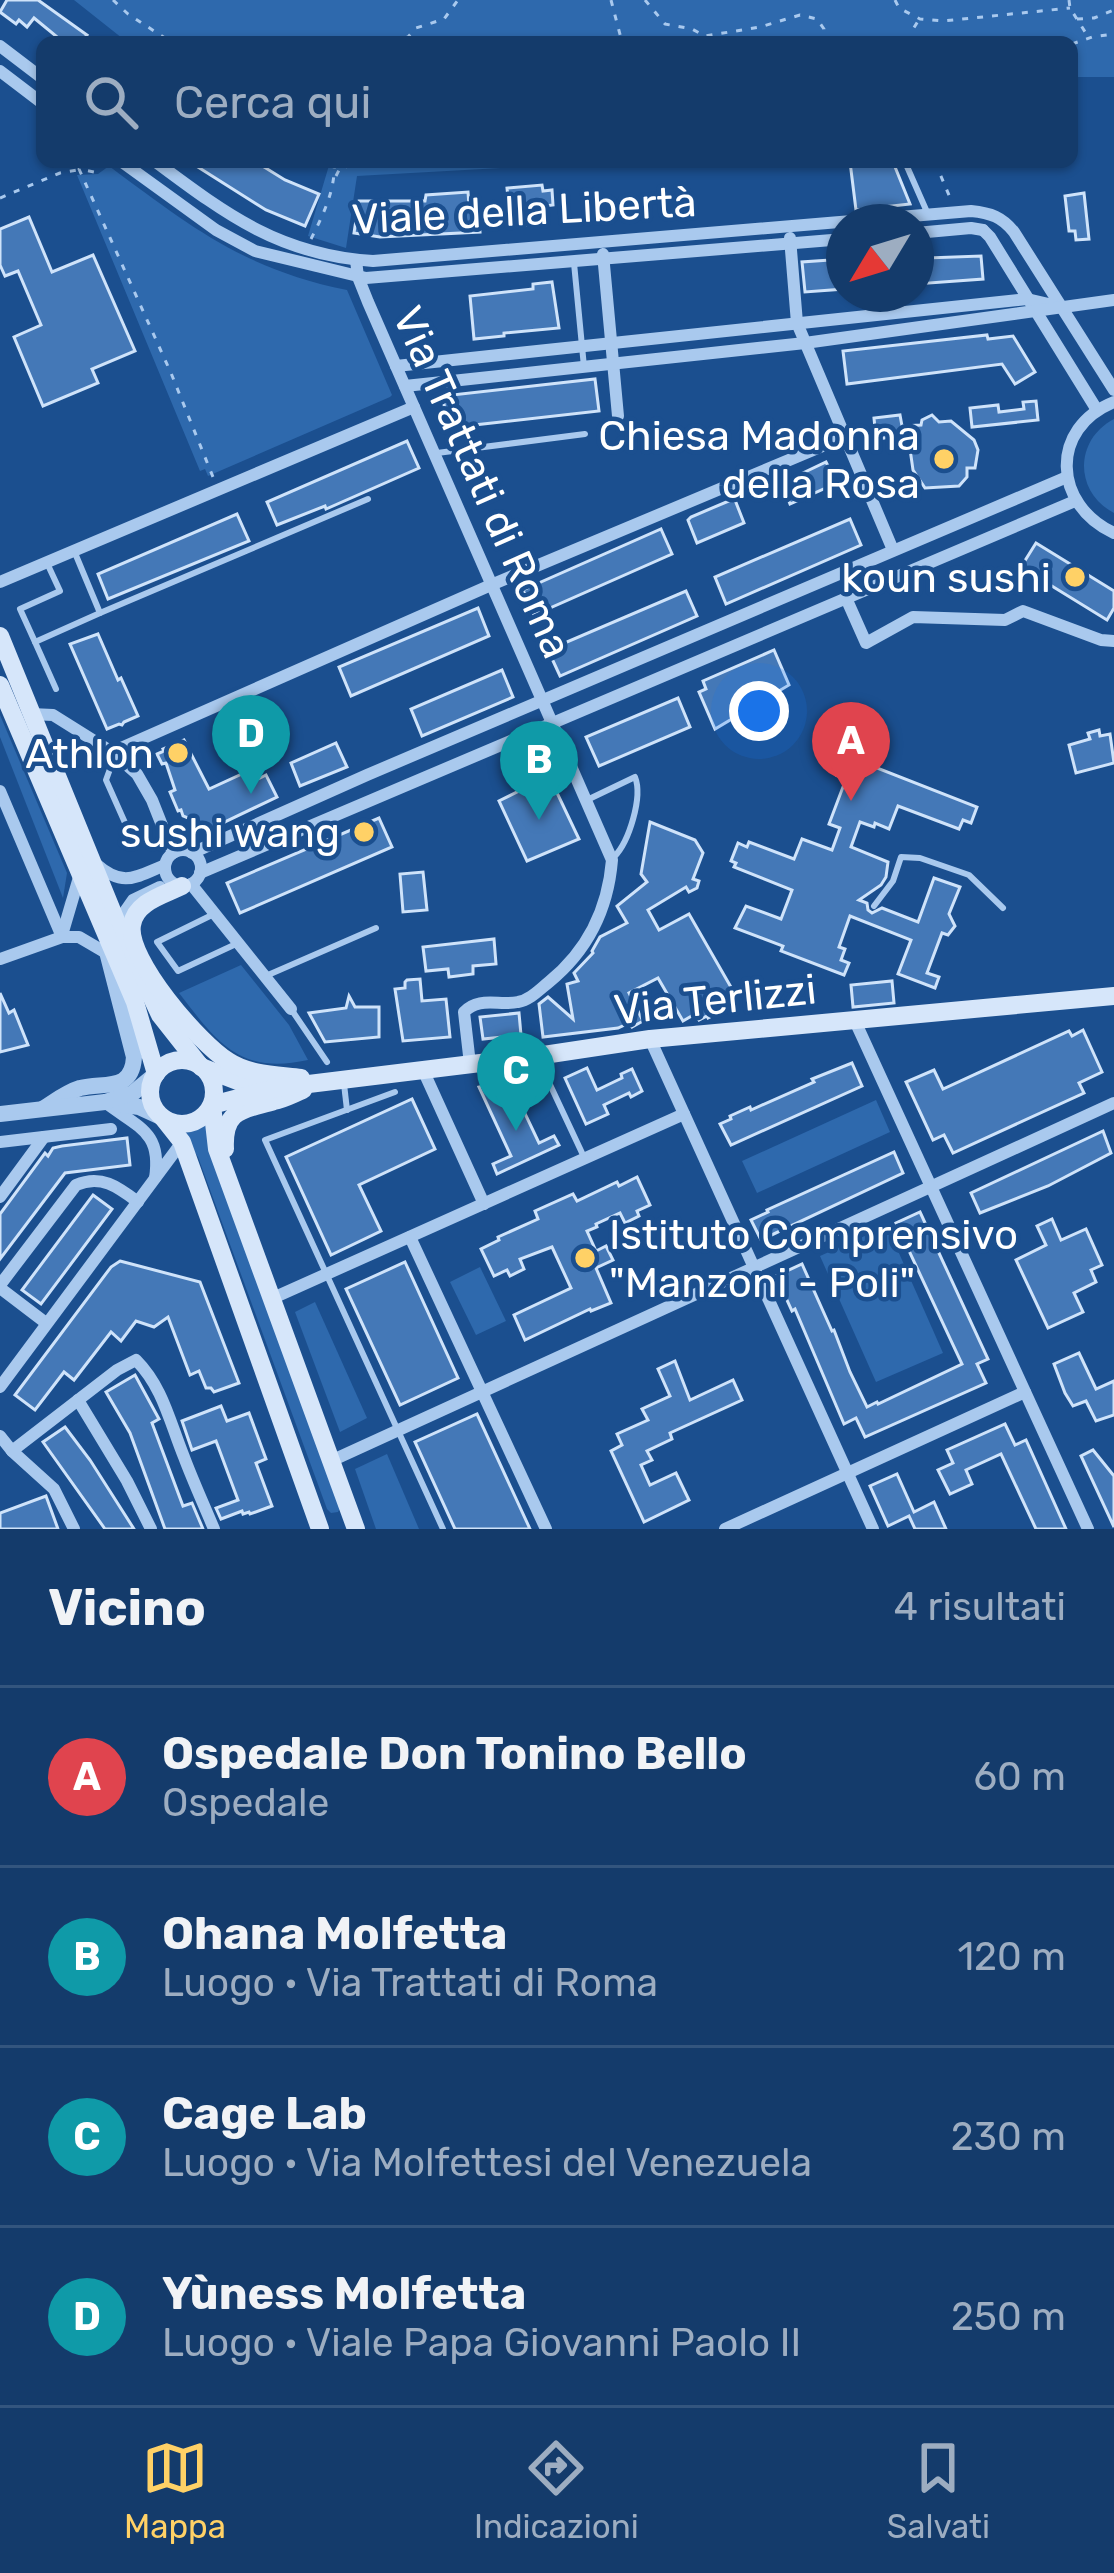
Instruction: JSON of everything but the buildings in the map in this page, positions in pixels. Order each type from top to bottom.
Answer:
[{"type":"main road","points":[[0,636],[85,865],[95,906],[135,1002],[156,1074]]},
{"type":"main road","points":[[0,687],[160,1016],[212,1080],[217,1149],[356,1529]]},
{"type":"main road","name":"Via Terlizzi","points":[[186,881],[147,902],[132,923],[132,938],[146,970],[210,1048],[250,1071],[423,1070],[650,1039],[1114,996]]},
{"type":"main road","points":[[202,1067],[182,1060],[156,1074],[150,1089],[153,1105],[182,1142],[320,1529]]},
{"type":"main road","name":"Via Terlizzi","points":[[202,1067],[243,1083],[276,1088]]},
{"type":"main road","name":"Via Terlizzi","points":[[212,1105],[331,1074]]},
{"type":"main road","name":"Via Terlizzi","points":[[230,1186],[224,1142],[235,1114],[278,1100],[331,1074]]},
{"type":"main road","points":[[163,1118],[185,1125],[196,1122],[212,1105]]},
{"type":"street","points":[[0,46],[36,73]]},
{"type":"street","points":[[0,71],[36,98]]},
{"type":"street","name":"Viale della Libertà","points":[[130,168],[255,251],[358,277],[826,241]]},
{"type":"street","name":"Viale della Libertà","points":[[164,168],[244,225],[284,243],[356,260],[826,222]]},
{"type":"street","points":[[178,203],[189,187]]},
{"type":"street","points":[[983,230],[992,214],[1005,221],[1114,390]]},
{"type":"street","name":"Viale della Libertà","points":[[934,215],[992,214]]},
{"type":"street","points":[[789,225],[797,323],[893,550]]},
{"type":"street","points":[[934,231],[983,230],[1097,410]]},
{"type":"street","points":[[602,241],[618,416]]},
{"type":"street","name":"Via Trattati di Roma","points":[[356,260],[358,277],[612,860]]},
{"type":"street","points":[[397,366],[1027,298],[1060,307]]},
{"type":"street","points":[[405,386],[805,343],[1114,300]]},
{"type":"street","points":[[1114,402],[1082,423],[1067,458],[1067,477],[1076,501],[1085,514],[1114,533]]},
{"type":"street","points":[[0,582],[414,407]]},
{"type":"street","points":[[113,753],[491,585],[844,436]]},
{"type":"street","points":[[192,853],[1067,477]]},
{"type":"street","points":[[117,923],[133,900],[1076,501]]},
{"type":"street","points":[[821,581],[831,603]]},
{"type":"street","points":[[846,598],[866,644],[913,617],[1005,620],[1023,611],[1114,641]]},
{"type":"street","points":[[716,626],[725,648]]},
{"type":"street","points":[[31,714],[52,715],[137,774],[152,800],[169,859],[166,874],[186,881],[291,1009]]},
{"type":"street","points":[[367,775],[378,800]]},
{"type":"street","points":[[0,790],[62,937]]},
{"type":"street","points":[[62,937],[85,865],[119,880],[129,879],[182,850],[199,862],[186,881]]},
{"type":"street","points":[[470,1064],[464,1012],[482,1002],[526,1000],[568,966],[598,919],[612,860]]},
{"type":"street","points":[[44,1108],[76,1089],[115,1084],[133,1070],[134,1057],[95,906]]},
{"type":"street","points":[[0,959],[62,937],[79,937],[107,954]]},
{"type":"street","points":[[855,1021],[1088,1529]]},
{"type":"street","points":[[650,1039],[873,1529]]},
{"type":"street","points":[[423,1070],[484,1204]]},
{"type":"street","points":[[0,1114],[105,1102],[133,1093],[156,1074]]},
{"type":"street","points":[[105,1102],[139,1107],[163,1118]]},
{"type":"street","points":[[105,1102],[153,1139],[158,1154],[154,1180]]},
{"type":"street","points":[[333,1460],[1114,1103]]},
{"type":"street","points":[[273,1298],[684,1114]]},
{"type":"street","points":[[0,1142],[111,1129]]},
{"type":"street","points":[[0,1197],[44,1137]]},
{"type":"street","points":[[0,1387],[182,1142]]},
{"type":"street","points":[[46,1323],[0,1287],[76,1185],[100,1180],[138,1202]]},
{"type":"street","points":[[410,1237],[545,1529]]},
{"type":"street","points":[[12,1451],[136,1360],[166,1407],[214,1529]]},
{"type":"street","points":[[725,1529],[1025,1392]]},
{"type":"street","points":[[78,1400],[151,1529]]},
{"type":"street","points":[[0,1436],[55,1489],[74,1529]]},
{"type":"lane","points":[[908,168],[923,204]]},
{"type":"lane","points":[[574,262],[584,367]]},
{"type":"lane","points":[[434,453],[585,434]]},
{"type":"lane","points":[[35,642],[368,499]]},
{"type":"lane","points":[[74,550],[100,613]]},
{"type":"lane","points":[[47,562],[60,591],[20,609],[56,689]]},
{"type":"lane","points":[[113,753],[106,780],[134,843]]},
{"type":"lane","points":[[587,800],[635,777],[639,787],[625,846],[612,860]]},
{"type":"lane","points":[[874,906],[893,881],[901,857],[920,858],[969,875],[1003,908]]},
{"type":"lane","points":[[214,914],[157,942],[178,971],[238,943]]},
{"type":"lane","points":[[265,976],[376,928]]},
{"type":"lane","points":[[291,1009],[347,1110]]},
{"type":"lane","points":[[537,1056],[585,1159]]},
{"type":"lane","points":[[395,1092],[265,1140],[443,1529]]},
{"type":"path","points":[[113,0],[162,36]]},
{"type":"path","points":[[409,36],[416,28],[444,19],[458,0]]},
{"type":"path","points":[[611,0],[620,36]]},
{"type":"path","points":[[644,0],[665,24],[692,28],[705,36],[800,15],[817,19],[824,36]]},
{"type":"path","points":[[895,0],[899,8],[920,19],[963,21],[1070,8]]},
{"type":"path","points":[[1069,0],[1088,38]]},
{"type":"path","points":[[1077,19],[1114,10]]},
{"type":"path","points":[[912,36],[920,19]]},
{"type":"path","points":[[1078,42],[1114,34]]},
{"type":"path","points":[[0,197],[60,173],[98,168]]},
{"type":"path","points":[[334,168],[335,178]]},
{"type":"path","points":[[312,237],[340,168]]},
{"type":"path","points":[[938,168],[957,213]]},
{"type":"path","points":[[79,169],[213,477],[217,476]]},
{"type":"shaded area","points":[[74,0],[1114,0],[1114,77],[1078,77],[1078,36],[119,36]]},
{"type":"shaded area","points":[[112,168],[193,227],[248,258],[347,290],[392,395],[208,476],[205,469],[200,471],[77,175]]},
{"type":"shaded area","points":[[328,168],[500,168],[357,176],[346,248],[308,236]]},
{"type":"shaded area","points":[[1114,419],[1114,513],[1092,492],[1084,466],[1092,440]]},
{"type":"shaded area","points":[[0,715],[67,873],[63,898],[0,737]]},
{"type":"shaded area","points":[[241,965],[289,1025],[308,1060],[264,1063],[247,1058],[218,1040],[179,993]]},
{"type":"shaded area","points":[[876,1100],[890,1132],[757,1193],[742,1161]]},
{"type":"shaded area","points":[[209,1122],[338,1512],[327,1509],[198,1157],[182,1134]]},
{"type":"shaded area","points":[[887,1226],[943,1353],[876,1382],[820,1256]]},
{"type":"shaded area","points":[[480,1267],[506,1321],[476,1335],[450,1282]]},
{"type":"shaded area","points":[[315,1302],[367,1418],[340,1432],[295,1312]]},
{"type":"shaded area","points":[[387,1454],[419,1529],[376,1529],[355,1469]]},
{"type":"place","name":"Chiesa Madonna della Rosa","points":[[944,459]]},
{"type":"place","name":"koun sushi","points":[[1075,577]]},
{"type":"place","name":"Athlon","points":[[178,753]]},
{"type":"place","name":"Yùness Molfetta","points":[[251,794]]},
{"type":"place","name":"Ospedale Don Tonino Bello","points":[[851,801]]},
{"type":"place","name":"Ohana Molfetta","points":[[539,820]]},
{"type":"place","name":"sushi wang","points":[[364,832]]},
{"type":"place","name":"Cage Lab","points":[[516,1131]]},
{"type":"place","name":"Istituto Comprensivo \"Manzoni - Poli\"","points":[[585,1258]]}]
